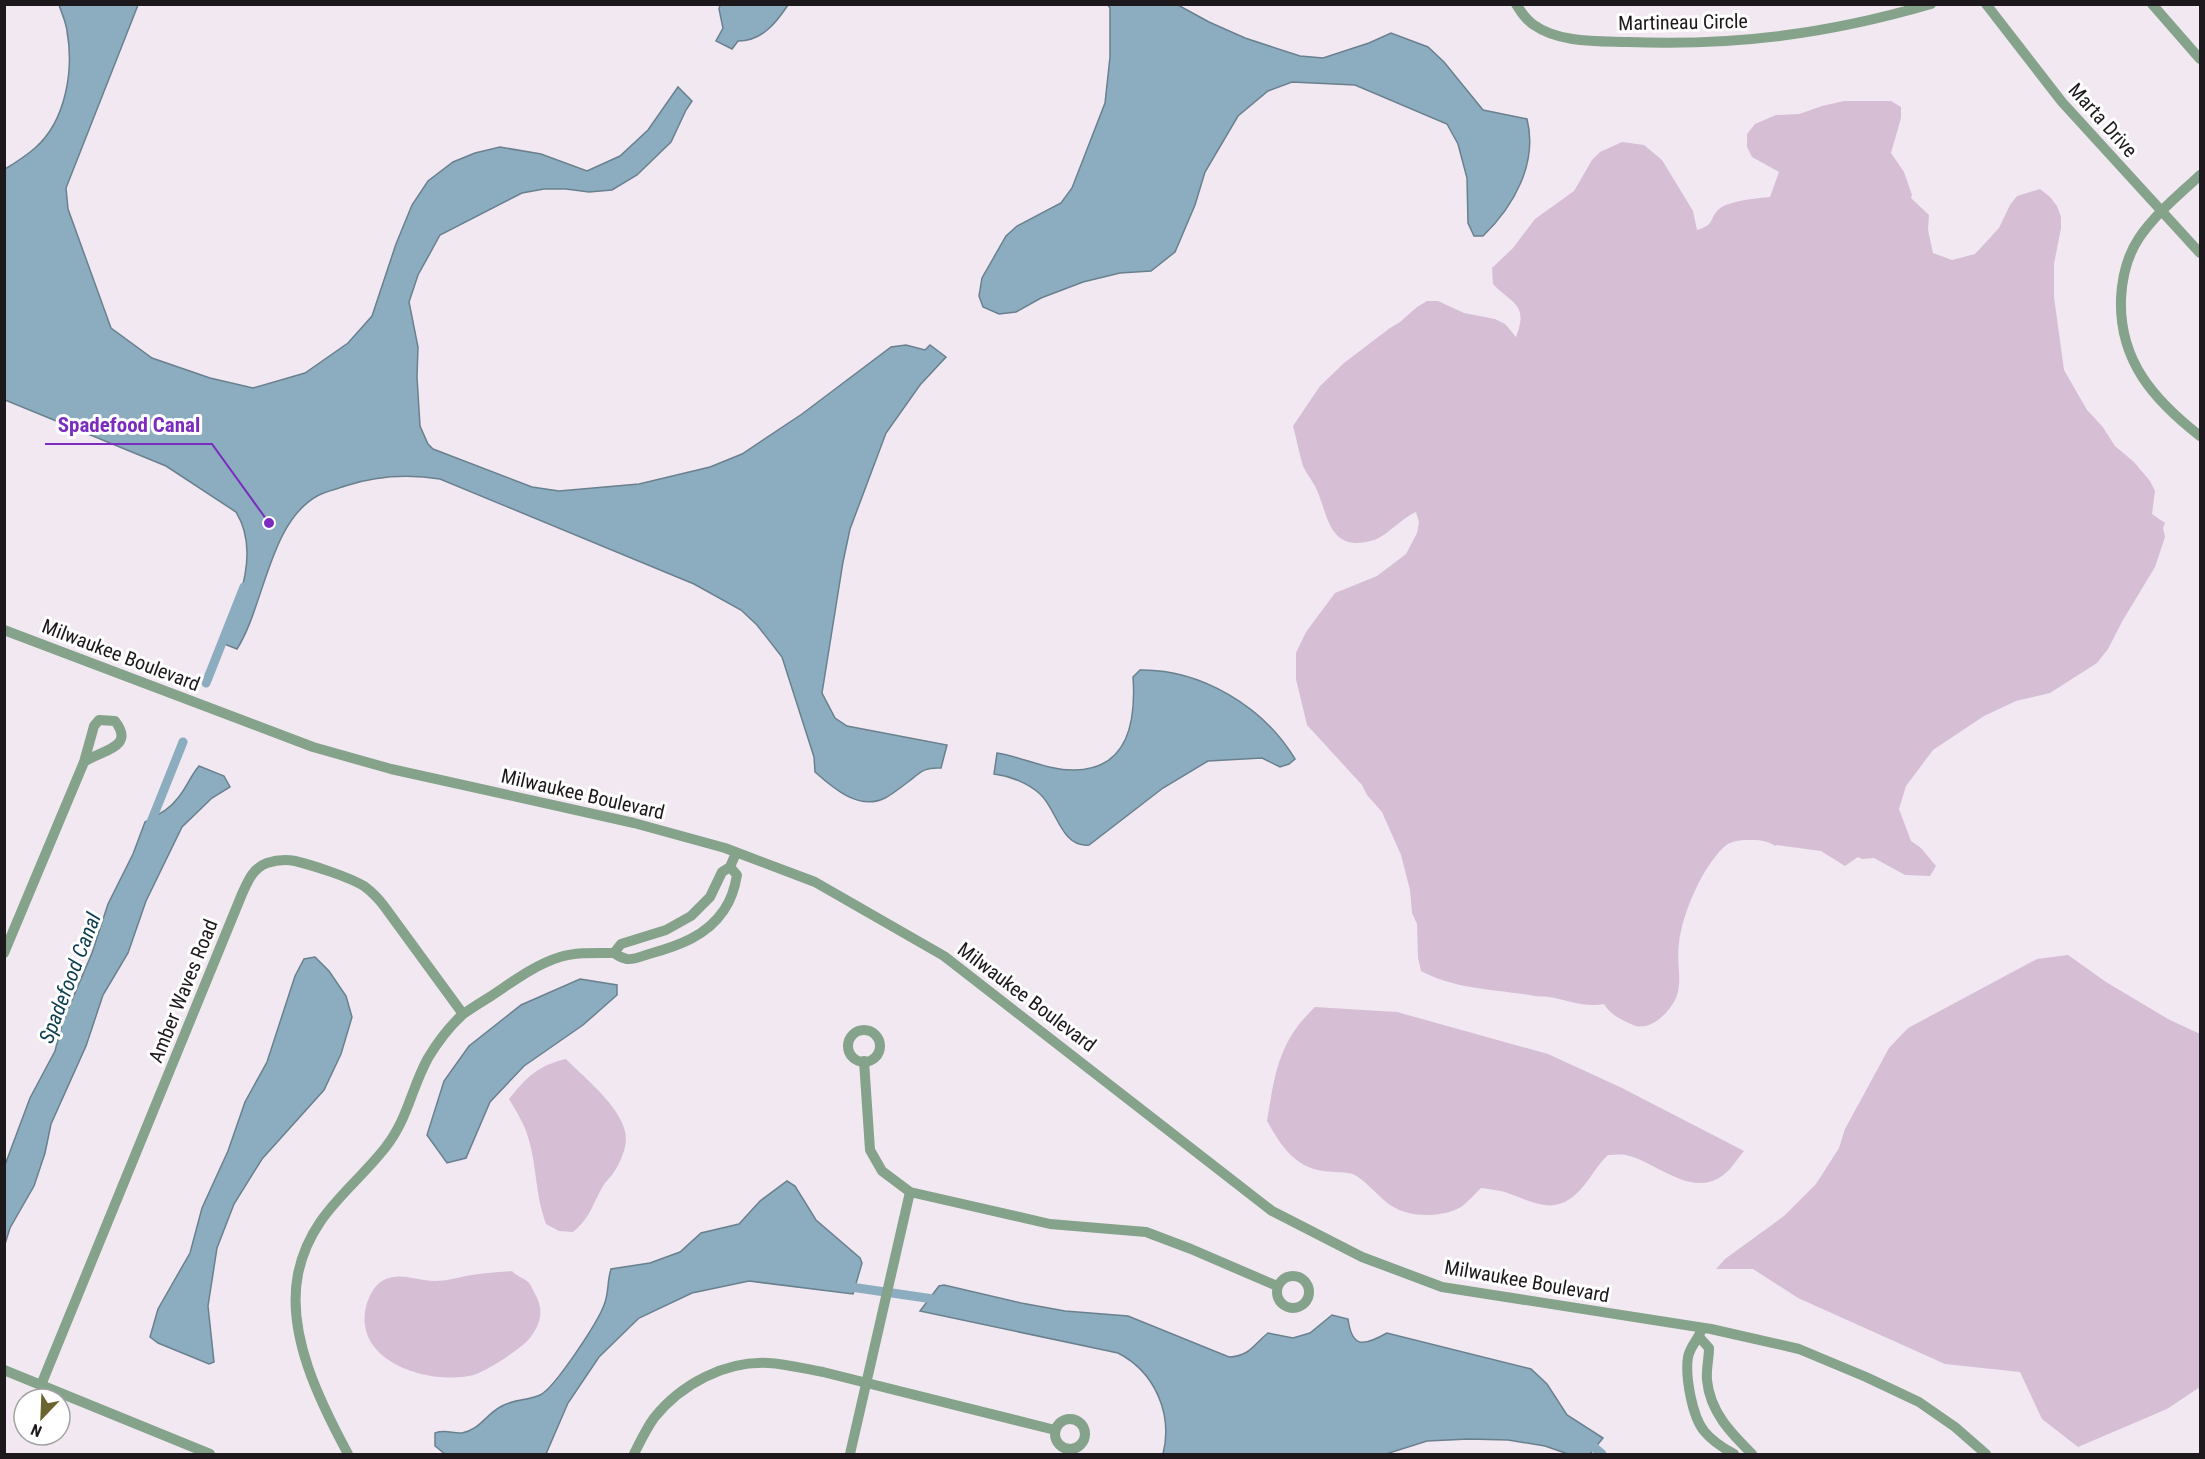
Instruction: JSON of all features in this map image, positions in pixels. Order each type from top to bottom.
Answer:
[{"type":"street","name":"Martineau Circle","points":[[1516,4],[1533,25],[1556,35],[1591,40],[1677,44],[1737,42],[1799,35],[1857,24],[1931,4]]},
{"type":"street","name":"Marta Drive","points":[[1986,4],[2062,102],[2200,253]]},
{"type":"street","points":[[2152,4],[2200,59]]},
{"type":"street","points":[[2200,175],[2144,230],[2128,259],[2122,289],[2123,330],[2133,362],[2149,386],[2166,405],[2200,436]]},
{"type":"street","name":"Milwaukee Boulevard","points":[[4,630],[313,747],[391,769],[634,823],[736,852],[815,882],[944,956],[1272,1211],[1362,1257],[1442,1287],[1799,1349],[1919,1402],[1955,1427],[1986,1455]]},
{"type":"street","points":[[4,953],[84,762]]},
{"type":"street","points":[[614,953],[621,944],[666,930],[692,916],[716,889],[722,873],[730,867],[736,852]]},
{"type":"street","name":"Amber Waves Road","points":[[41,1385],[249,877],[257,868],[280,860],[293,860],[362,885],[373,893],[384,906],[463,1014]]},
{"type":"street","points":[[348,1455],[325,1408],[297,1331],[298,1274],[304,1252],[322,1218],[395,1134],[405,1118],[427,1061],[443,1037],[463,1014],[542,964],[575,954],[614,953],[626,959],[687,942],[702,932],[724,910],[737,875],[730,867]]},
{"type":"street","points":[[666,930],[672,948]]},
{"type":"street","points":[[864,1061],[870,1150],[882,1171],[910,1192],[1050,1224],[1146,1232],[1277,1286]]},
{"type":"street","points":[[850,1455],[910,1192]]},
{"type":"street","points":[[1734,1455],[1721,1447],[1703,1430],[1692,1405],[1688,1357],[1701,1333],[1709,1348],[1707,1380],[1711,1399],[1723,1424],[1752,1455]]},
{"type":"street","points":[[634,1455],[648,1428],[663,1407],[685,1389],[707,1375],[730,1367],[767,1363],[866,1382],[1056,1430]]},
{"type":"street","points":[[4,1370],[210,1455]]},
{"type":"street","points":[[1692,1405],[1711,1399]]},
{"type":"shaded area","points":[[1844,101],[1891,101],[1901,107],[1901,118],[1891,153],[1904,172],[1911,198],[1929,215],[1928,230],[1933,253],[1952,260],[1975,254],[1999,228],[2017,196],[2040,189],[2057,206],[2061,217],[2061,228],[2054,264],[2054,297],[2064,370],[2087,410],[2102,426],[2115,446],[2134,462],[2150,481],[2155,491],[2152,514],[2165,523],[2163,528],[2165,537],[2155,567],[2108,649],[2097,663],[2050,693],[2016,701],[1984,716],[1933,750],[1906,786],[1899,809],[1911,841],[1921,848],[1936,866],[1930,876],[1905,875],[1874,858],[1858,857],[1845,866],[1821,851],[1775,846],[1759,840],[1742,840],[1728,844],[1708,867],[1694,892],[1684,919],[1679,943],[1679,985],[1676,998],[1664,1015],[1646,1026],[1633,1025],[1621,1019],[1604,1004],[1583,1004],[1476,988],[1448,982],[1421,971],[1418,958],[1417,924],[1412,913],[1410,890],[1401,855],[1382,812],[1367,795],[1362,785],[1307,725],[1296,679],[1296,653],[1306,632],[1335,593],[1377,576],[1406,554],[1417,533],[1419,522],[1416,512],[1374,540],[1359,543],[1347,541],[1338,536],[1327,519],[1320,497],[1303,466],[1293,426],[1320,386],[1344,363],[1427,301],[1438,301],[1464,313],[1495,319],[1505,324],[1516,337],[1521,318],[1519,311],[1512,301],[1493,284],[1492,268],[1513,248],[1535,219],[1574,191],[1592,160],[1600,152],[1622,142],[1644,145],[1662,160],[1693,211],[1697,230],[1709,224],[1715,213],[1728,204],[1770,197],[1779,172],[1752,157],[1747,147],[1747,134],[1755,124],[1776,115],[1799,114]]},
{"type":"shaded area","points":[[2068,955],[2106,982],[2168,1019],[2200,1034],[2200,1387],[2167,1409],[2078,1447],[2042,1419],[2020,1372],[1945,1364],[1798,1298],[1753,1269],[1716,1269],[1725,1259],[1784,1216],[1816,1184],[1839,1148],[1845,1129],[1889,1048],[1908,1028],[2037,959]]},
{"type":"shaded area","points":[[1315,1007],[1397,1012],[1548,1054],[1622,1088],[1744,1151],[1725,1174],[1710,1182],[1686,1181],[1638,1159],[1624,1155],[1608,1155],[1580,1191],[1557,1205],[1531,1202],[1505,1192],[1481,1188],[1464,1205],[1453,1211],[1435,1215],[1406,1212],[1390,1205],[1355,1175],[1323,1171],[1304,1165],[1283,1146],[1267,1121],[1280,1060],[1293,1033]]},
{"type":"shaded area","points":[[566,1059],[606,1099],[622,1123],[626,1135],[625,1147],[618,1166],[605,1183],[584,1221],[573,1232],[559,1231],[546,1224],[528,1137],[509,1099],[533,1073],[547,1065]]},
{"type":"shaded area","points":[[512,1271],[531,1286],[539,1304],[539,1321],[525,1343],[483,1371],[469,1376],[451,1377],[432,1376],[413,1371],[395,1364],[380,1353],[370,1340],[365,1323],[367,1303],[375,1288],[382,1281],[402,1277],[439,1281]]},
{"type":"water","points":[[720,4],[788,5],[768,30],[754,38],[738,41],[732,49],[716,41],[723,28]]},
{"type":"water","points":[[59,5],[138,5],[66,188],[68,209],[111,328],[152,358],[210,378],[253,388],[305,373],[348,343],[372,316],[396,244],[412,205],[428,181],[453,162],[475,153],[500,147],[541,154],[587,171],[620,156],[648,130],[678,87],[692,101],[671,142],[637,175],[612,190],[589,192],[544,189],[522,193],[440,235],[418,275],[409,302],[418,347],[420,426],[428,444],[433,449],[532,487],[559,491],[639,484],[710,467],[742,454],[802,414],[891,347],[906,345],[925,350],[930,345],[946,357],[920,385],[886,433],[850,529],[822,693],[835,718],[847,726],[947,745],[941,768],[930,768],[923,771],[891,795],[875,801],[856,800],[838,791],[815,772],[814,757],[782,657],[757,625],[741,610],[694,584],[440,479],[404,476],[368,480],[319,495],[302,507],[278,544],[247,631],[237,649],[222,643],[240,595],[247,561],[247,544],[236,512],[166,466],[5,400],[5,169],[32,151],[46,137],[61,109],[68,78],[69,46]]},
{"type":"water","points":[[1108,5],[1178,5],[1245,38],[1300,56],[1323,58],[1391,33],[1428,47],[1444,62],[1483,110],[1527,119],[1530,135],[1529,152],[1521,183],[1494,224],[1483,236],[1474,236],[1468,223],[1467,178],[1458,144],[1447,124],[1355,85],[1292,82],[1268,91],[1238,116],[1205,172],[1195,205],[1175,252],[1151,271],[1120,273],[1083,282],[1041,298],[1016,312],[999,314],[983,307],[979,296],[982,278],[1006,236],[1017,226],[1061,203],[1072,188],[1105,103],[1110,57],[1110,8]]},
{"type":"water","points":[[1140,670],[1163,671],[1186,676],[1229,695],[1266,723],[1295,759],[1280,767],[1262,758],[1208,761],[1163,788],[1089,845],[1080,844],[1066,834],[1040,794],[1019,781],[994,774],[997,753],[1065,770],[1093,767],[1107,761],[1118,751],[1125,739],[1133,710],[1133,677]]},
{"type":"water","points":[[199,766],[224,776],[230,787],[212,798],[182,827],[146,901],[128,953],[103,995],[86,1046],[51,1124],[45,1153],[34,1186],[10,1228],[5,1244],[5,1165],[30,1098],[55,1051],[63,1021],[92,953],[108,904],[133,854],[145,822],[174,803]]},
{"type":"water","points":[[315,957],[329,971],[346,996],[352,1017],[341,1054],[324,1090],[262,1159],[234,1204],[217,1248],[208,1306],[214,1362],[209,1364],[158,1343],[150,1337],[158,1309],[190,1253],[202,1208],[228,1151],[245,1102],[267,1062],[295,976],[304,959]]},
{"type":"water","points":[[580,979],[617,985],[617,995],[583,1025],[524,1066],[490,1102],[466,1158],[447,1163],[427,1135],[444,1081],[469,1046],[521,1005]]},
{"type":"water","points":[[787,1181],[795,1186],[816,1220],[860,1258],[862,1263],[853,1294],[749,1281],[692,1293],[639,1318],[599,1357],[568,1403],[546,1454],[445,1454],[435,1446],[435,1433],[468,1431],[478,1426],[500,1407],[535,1397],[547,1390],[575,1354],[600,1314],[606,1301],[611,1269],[650,1263],[680,1252],[701,1233],[739,1224],[760,1201]]},
{"type":"water","points":[[944,1285],[1065,1311],[1128,1316],[1229,1357],[1247,1352],[1268,1333],[1293,1338],[1310,1333],[1332,1315],[1348,1319],[1353,1336],[1360,1342],[1372,1341],[1387,1333],[1531,1369],[1547,1384],[1567,1415],[1603,1438],[1590,1454],[1568,1454],[1545,1446],[1508,1440],[1469,1439],[1427,1441],[1386,1454],[1163,1454],[1165,1424],[1163,1409],[1151,1383],[1131,1361],[1118,1353],[920,1311],[939,1286]]},
{"type":"waterway","name":"Spadefood Canal","points":[[206,683],[244,587]]},
{"type":"waterway","name":"Spadefood Canal","points":[[149,827],[183,742]]},
{"type":"waterway","points":[[844,1286],[940,1300]]},
{"type":"waterway","points":[[1583,1445],[1595,1448],[1602,1454]]},
{"type":"place","name":"Spadefood Canal","points":[[269,523]]}]
